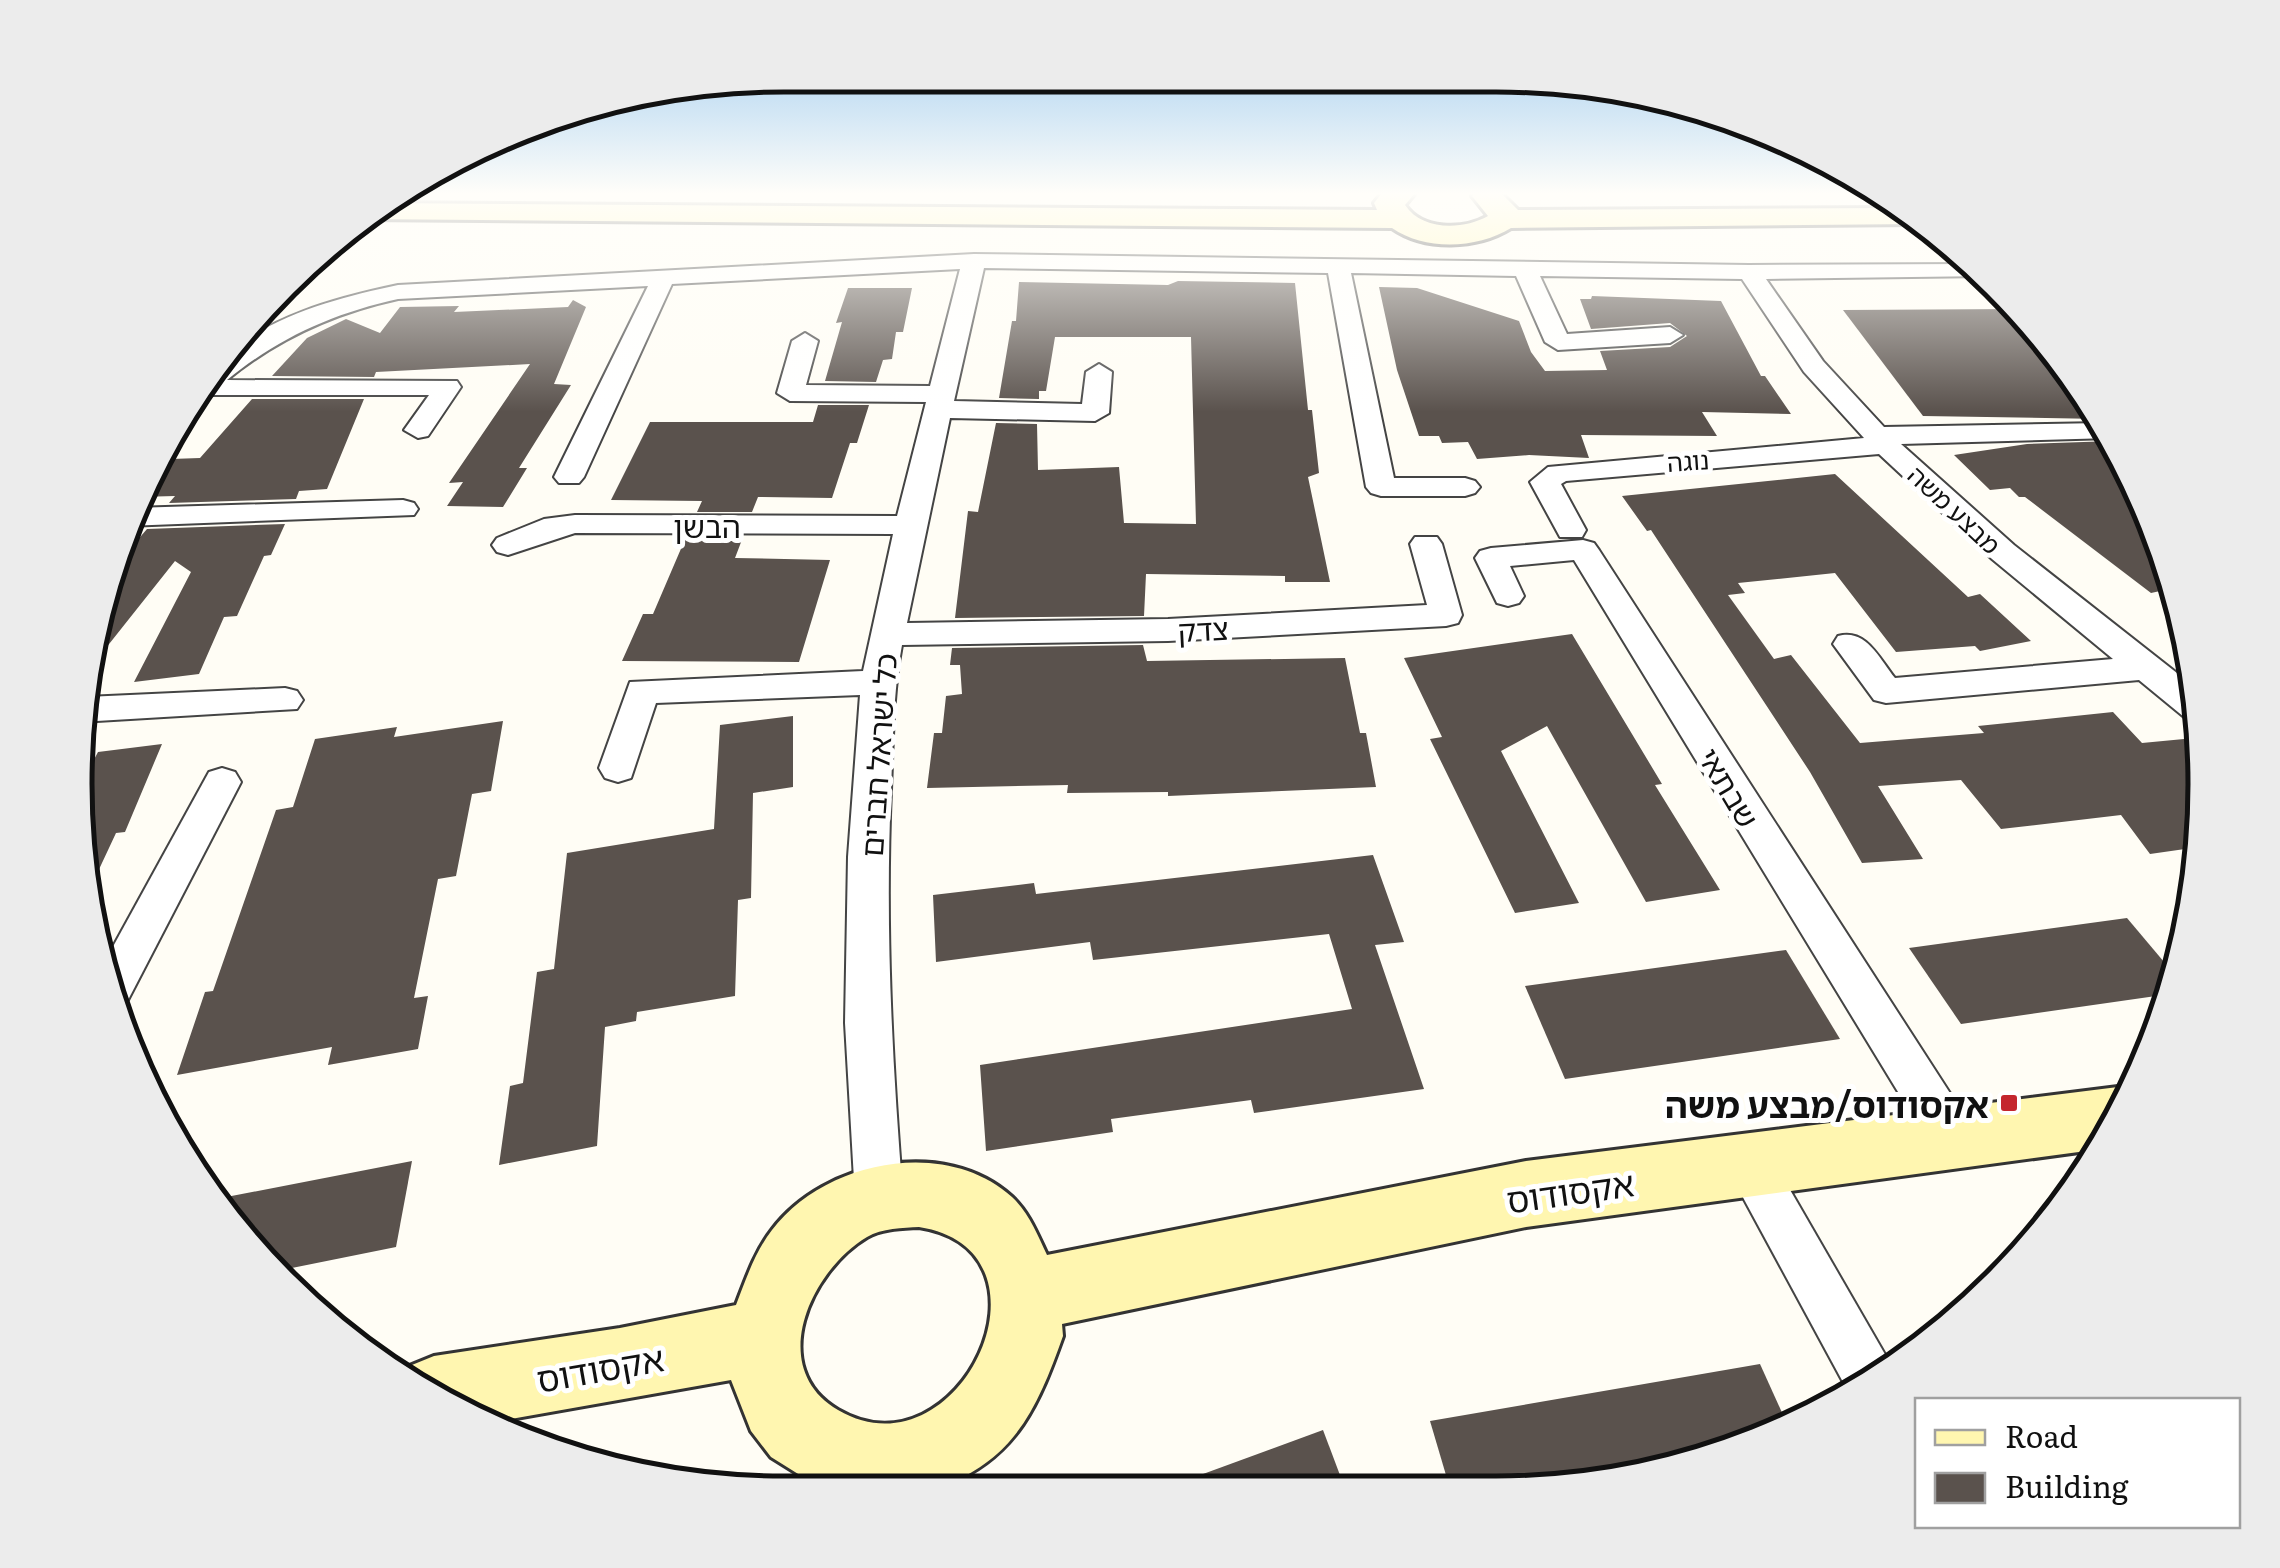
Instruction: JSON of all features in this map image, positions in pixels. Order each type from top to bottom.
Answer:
[{"type":"street","points":[[236,362],[281,328],[323,310],[398,292],[874,266]]},
{"type":"street","name":"כל ישראל חברים","points":[[879,1198],[867,1022],[868,858],[878,682],[910,525],[973,266]]},
{"type":"street","points":[[1338,266],[1381,486],[1465,487]]},
{"type":"street","points":[[1447,266],[1750,272],[1959,270]]},
{"type":"street","points":[[1524,267],[1558,342],[1670,335]]},
{"type":"street","name":"מבצע משה","points":[[1750,272],[1822,376],[1882,440],[2016,566],[2182,696]]},
{"type":"street","points":[[569,477],[664,277]]},
{"type":"street","points":[[805,341],[790,393],[1095,413],[1099,372]]},
{"type":"street","points":[[217,388],[448,387],[418,430]]},
{"type":"street","points":[[1882,440],[2091,432]]},
{"type":"street","name":"נוגה","points":[[1571,530],[1546,482],[1558,473],[1882,440]]},
{"type":"street","points":[[146,517],[403,509]]},
{"type":"street","name":"הבשן","points":[[508,546],[556,526],[574,524],[910,525]]},
{"type":"street","name":"צדק","points":[[886,634],[1168,630],[1446,615],[1426,544]]},
{"type":"street","name":"שבתאי","points":[[1508,596],[1491,558],[1583,550],[1951,1136]]},
{"type":"street","points":[[1850,644],[1886,691],[2146,668]]},
{"type":"street","points":[[618,768],[642,692],[878,682]]},
{"type":"street","points":[[97,709],[285,700]]},
{"type":"street","points":[[120,975],[222,782]]},
{"type":"street","name":"אקסודוס","points":[[1027,1295],[1526,1194],[2101,1119]]},
{"type":"street","points":[[1750,1166],[1865,1368]]},
{"type":"street","points":[[920,1194],[958,1202],[991,1223],[1015,1255],[1027,1295],[1027,1330],[1018,1366],[999,1399],[972,1429],[905,1473],[858,1463],[817,1448],[786,1419],[768,1380],[764,1336],[772,1298],[789,1263],[830,1223],[879,1198],[920,1194]]},
{"type":"street","name":"אקסודוס","points":[[453,1391],[620,1365],[764,1336]]},
{"type":"building","points":[[1178,281],[1295,283],[1308,410],[1312,410],[1319,473],[1308,477],[1330,582],[1285,582],[1285,576],[1146,574],[1144,616],[955,618],[968,511],[978,512],[996,423],[1037,424],[1038,470],[1119,467],[1124,523],[1196,524],[1191,337],[1055,337],[1046,391],[1039,391],[1039,399],[999,398],[1012,321],[1016,321],[1019,282],[1168,285]]},
{"type":"building","points":[[1379,287],[1417,288],[1519,321],[1531,352],[1545,371],[1607,370],[1600,351],[1670,347],[1687,336],[1670,323],[1591,329],[1580,299],[1592,296],[1721,301],[1761,376],[1765,376],[1791,414],[1702,412],[1717,436],[1581,435],[1589,458],[1529,455],[1477,459],[1468,442],[1442,443],[1439,436],[1419,436],[1397,370]]},
{"type":"building","points":[[848,288],[912,288],[903,332],[896,332],[892,359],[883,360],[876,382],[825,381],[842,322],[836,323]]},
{"type":"building","points":[[573,300],[586,307],[554,384],[571,385],[519,468],[527,468],[503,507],[447,506],[463,482],[449,483],[530,364],[376,372],[374,377],[272,376],[307,338],[346,319],[380,333],[400,307],[459,306],[454,312],[568,307]]},
{"type":"building","points":[[1998,309],[2045,363],[2083,419],[1923,416],[1843,310]]},
{"type":"building","points":[[252,399],[364,399],[327,489],[299,491],[296,499],[169,503],[175,496],[155,497],[174,459],[200,458]]},
{"type":"building","points":[[818,405],[869,405],[857,443],[850,443],[832,498],[758,497],[752,512],[697,512],[702,501],[611,500],[650,422],[813,422]]},
{"type":"building","points":[[2097,442],[2135,519],[2160,591],[2151,593],[2010,488],[1990,490],[1954,455],[2027,444]]},
{"type":"building","points":[[1835,474],[1968,597],[1980,594],[2031,641],[1980,651],[1975,646],[1896,652],[1835,573],[1738,583],[1745,593],[1728,595],[1774,659],[1791,655],[1860,743],[1984,733],[1978,726],[2113,712],[2142,743],[2184,739],[2188,784],[2184,849],[2150,854],[2121,815],[2001,829],[1961,780],[1878,786],[1923,859],[1862,863],[1810,772],[1651,530],[1647,531],[1622,496]]},
{"type":"building","points":[[285,524],[271,555],[264,556],[237,616],[224,617],[199,674],[134,682],[191,572],[175,561],[106,647],[129,562],[137,541],[147,529]]},
{"type":"building","points":[[686,537],[743,537],[735,558],[830,560],[799,662],[622,661],[643,614],[653,614]]},
{"type":"building","points":[[1572,634],[1662,784],[1655,785],[1720,890],[1646,902],[1547,726],[1501,751],[1579,903],[1515,913],[1430,739],[1442,737],[1404,658]]},
{"type":"building","points":[[1143,645],[1147,661],[1345,658],[1376,787],[1168,796],[1168,792],[1067,793],[1068,785],[927,788],[934,733],[942,733],[946,696],[962,694],[960,665],[950,665],[952,648]]},
{"type":"building","points":[[793,716],[793,787],[753,793],[751,898],[738,900],[735,996],[637,1012],[636,1021],[605,1027],[597,1146],[499,1165],[510,1086],[523,1083],[537,972],[554,969],[567,853],[714,829],[720,725]]},
{"type":"building","points":[[503,721],[491,791],[472,794],[456,876],[438,879],[414,998],[428,996],[418,1049],[328,1065],[332,1047],[177,1075],[205,992],[213,991],[276,810],[293,807],[315,739],[397,727],[394,737]]},
{"type":"building","points":[[162,744],[125,832],[116,833],[98,872],[92,784],[93,761],[98,752]]},
{"type":"building","points":[[1373,855],[1404,942],[1375,945],[1424,1089],[1254,1113],[1251,1100],[1111,1119],[1113,1132],[986,1151],[980,1065],[1352,1009],[1329,934],[1093,960],[1090,942],[936,962],[933,895],[1034,883],[1036,894]]},
{"type":"building","points":[[2127,918],[2164,962],[2154,996],[1961,1024],[1909,948]]},
{"type":"building","points":[[1786,950],[1840,1039],[1565,1079],[1525,986]]},
{"type":"building","points":[[412,1161],[396,1247],[291,1268],[229,1196]]},
{"type":"building","points":[[1760,1364],[1782,1413],[1718,1439],[1631,1462],[1586,1470],[1496,1476],[1446,1476],[1430,1421]]},
{"type":"building","points":[[1323,1430],[1340,1476],[1198,1476]]},
{"type":"place","name":"אקסודוס/מבצע משה","points":[[2009,1103]]}]
